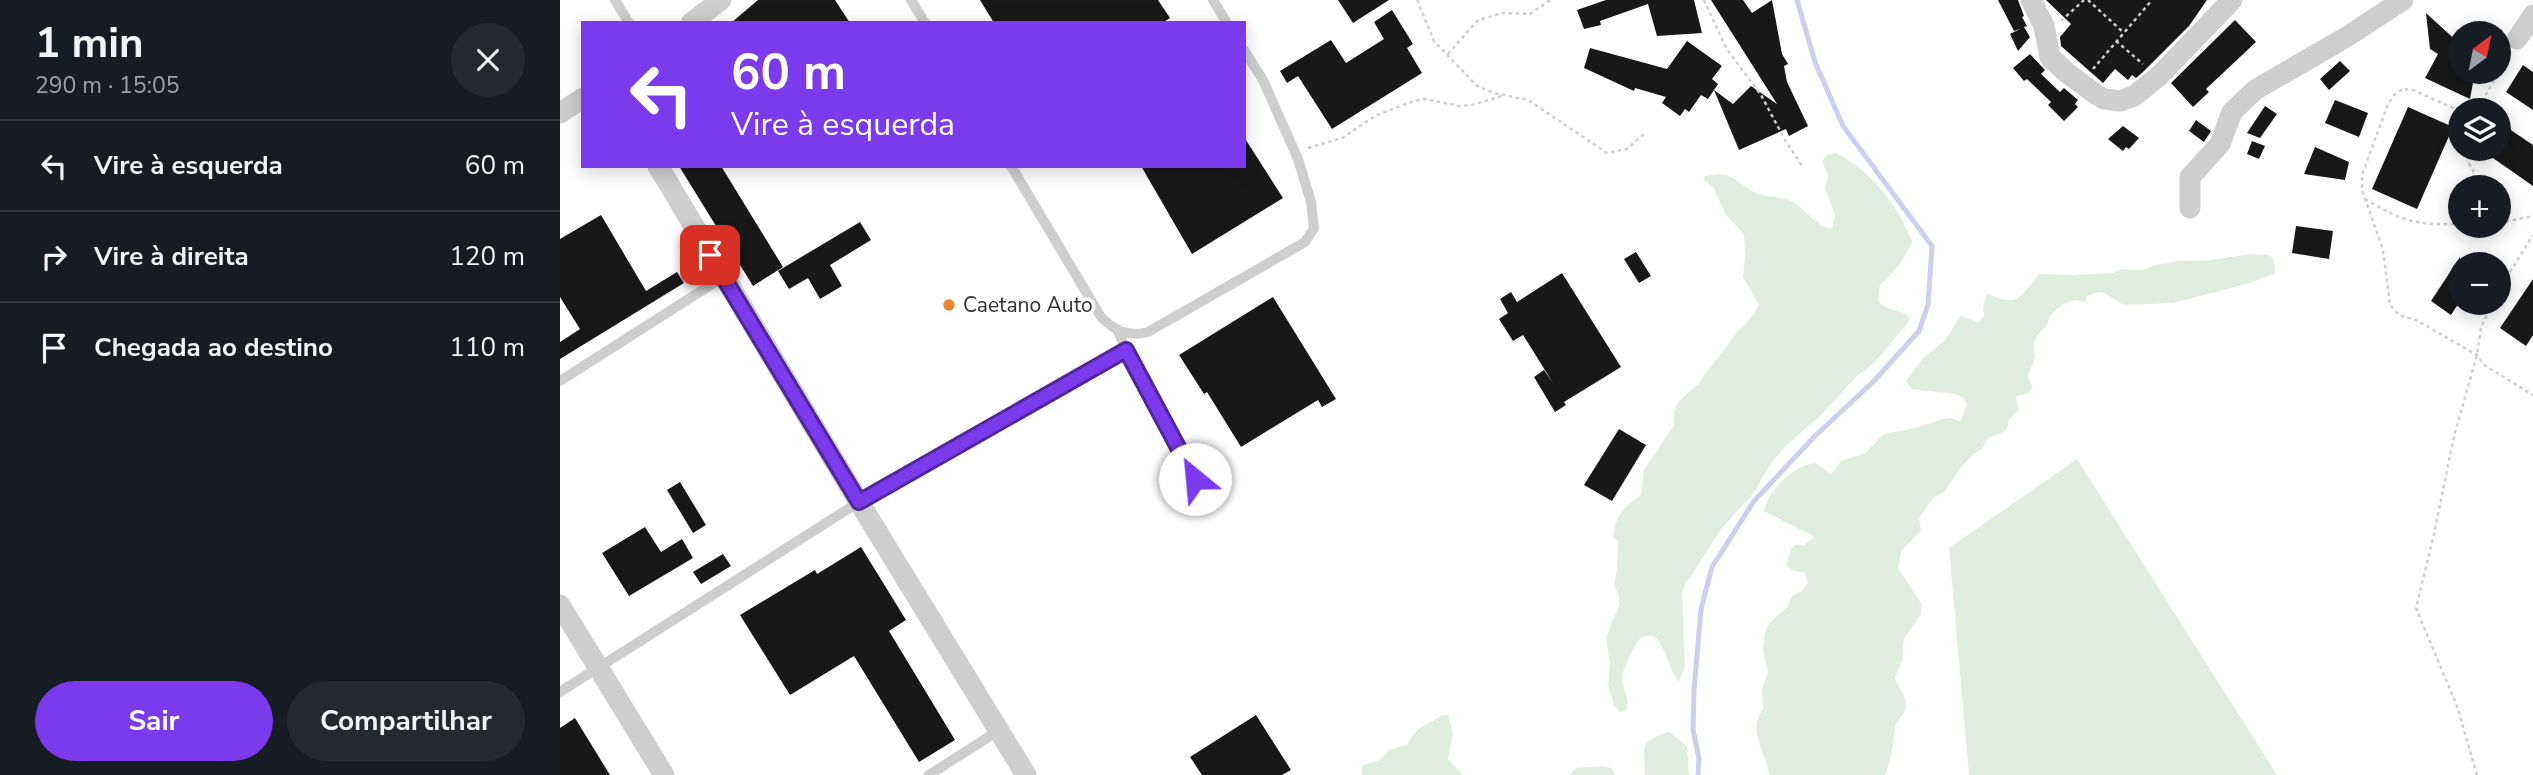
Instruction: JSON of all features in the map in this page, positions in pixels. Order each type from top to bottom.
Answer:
[{"type":"street","points":[[694,21],[721,0]]},
{"type":"street","points":[[2031,0],[2040,15],[2050,57],[2104,99],[2120,101],[2134,96],[2159,76],[2232,0]]},
{"type":"street","points":[[2190,208],[2190,177],[2220,144],[2232,112],[2255,90],[2348,36],[2403,0]]},
{"type":"street","points":[[2518,39],[2533,15]]},
{"type":"street","points":[[560,113],[581,99]]},
{"type":"street","points":[[659,168],[1026,775]]},
{"type":"street","points":[[560,605],[664,775]]},
{"type":"lane","points":[[615,0],[628,21]]},
{"type":"lane","points":[[911,0],[924,21]]},
{"type":"lane","points":[[1213,0],[1226,21]]},
{"type":"lane","points":[[1012,168],[1101,317],[1118,331],[1129,335],[1148,332],[1305,242],[1314,228],[1311,202],[1295,150],[1264,80],[1246,53]]},
{"type":"lane","points":[[560,381],[723,277]]},
{"type":"lane","points":[[1118,331],[1195,479]]},
{"type":"lane","points":[[560,692],[859,502],[1126,350]]},
{"type":"lane","points":[[929,775],[998,732]]},
{"type":"path","points":[[1417,0],[1434,41],[1477,86],[1528,100],[1607,153],[1627,149],[1644,134]]},
{"type":"path","points":[[1448,54],[1478,20],[1503,13],[1530,13],[1550,0]]},
{"type":"path","points":[[1704,0],[1727,48],[1761,95],[1802,166]]},
{"type":"path","points":[[2046,36],[2086,0],[2124,33]]},
{"type":"path","points":[[2081,83],[2152,0]]},
{"type":"path","points":[[2116,41],[2159,76]]},
{"type":"path","points":[[2448,106],[2413,90],[2403,89],[2394,94],[2362,175],[2362,190],[2383,250],[2390,304],[2399,314],[2416,320],[2477,355],[2484,365],[2533,396]]},
{"type":"path","points":[[1295,150],[1342,138],[1377,115],[1424,99],[1460,106],[1505,95]]},
{"type":"path","points":[[2365,200],[2416,224],[2448,225]]},
{"type":"path","points":[[2511,221],[2533,216]]},
{"type":"path","points":[[2511,271],[2533,235]]},
{"type":"path","points":[[2477,775],[2456,706],[2416,608],[2454,436],[2477,355],[2481,327],[2487,315]]},
{"type":"green space","points":[[1836,153],[1860,169],[1882,190],[1899,214],[1912,241],[1899,265],[1880,285],[1878,301],[1885,307],[1905,314],[1909,321],[1874,363],[1856,377],[1772,462],[1752,495],[1721,529],[1685,585],[1682,593],[1685,667],[1679,682],[1659,641],[1654,636],[1641,638],[1634,647],[1622,677],[1627,701],[1626,710],[1621,712],[1614,705],[1608,685],[1610,664],[1606,638],[1619,605],[1614,583],[1618,542],[1613,536],[1616,522],[1625,508],[1641,495],[1644,470],[1674,425],[1674,411],[1679,401],[1698,384],[1759,305],[1743,277],[1744,234],[1725,214],[1714,188],[1704,177],[1721,174],[1759,194],[1791,201],[1821,225],[1832,228],[1835,214],[1825,189],[1828,176],[1822,161],[1827,155]]},
{"type":"green space","points":[[2251,254],[2273,258],[2274,274],[2173,303],[2124,305],[2098,292],[2087,296],[2086,302],[2075,300],[2063,304],[2050,316],[2034,344],[2035,358],[2028,375],[2032,387],[2029,393],[2016,396],[2019,410],[2009,420],[2006,431],[1988,438],[1982,449],[1973,454],[1944,492],[1933,498],[1919,518],[1921,530],[1901,552],[1898,568],[1921,603],[1921,614],[1904,639],[1902,660],[1895,678],[1906,707],[1895,727],[1891,757],[1885,775],[1769,775],[1757,734],[1763,709],[1762,689],[1768,671],[1763,651],[1765,631],[1771,621],[1787,607],[1792,596],[1802,591],[1808,583],[1804,572],[1794,571],[1786,566],[1791,549],[1795,545],[1804,545],[1814,538],[1764,511],[1776,487],[1799,468],[1816,463],[1831,474],[1841,461],[1865,453],[1884,434],[1942,419],[1960,421],[1967,405],[1964,398],[1955,394],[1911,389],[1906,381],[1923,358],[1946,339],[1961,316],[1978,322],[1984,316],[1983,308],[1989,294],[2014,300],[2039,274],[2113,273],[2120,269],[2142,270],[2178,261],[2211,260]]},
{"type":"green space","points":[[2077,459],[2277,775],[1969,775],[1949,548]]},
{"type":"green space","points":[[1442,715],[1448,715],[1453,734],[1448,759],[1463,775],[1362,775],[1362,765],[1378,761],[1389,750],[1407,745],[1419,729]]},
{"type":"green space","points":[[1669,732],[1687,746],[1689,775],[1645,775],[1644,752],[1647,742]]},
{"type":"green space","points":[[1576,768],[1611,768],[1616,775],[1569,775]]},
{"type":"building","points":[[758,0],[835,0],[849,21],[733,21]]},
{"type":"building","points":[[980,0],[1158,0],[1170,18],[1165,21],[993,21]]},
{"type":"building","points":[[1338,0],[1389,0],[1353,23]]},
{"type":"building","points":[[1606,0],[1694,0],[1702,33],[1657,36],[1648,4],[1600,21],[1601,25],[1584,29],[1577,10]]},
{"type":"building","points":[[1711,0],[1743,0],[1752,13],[1772,0],[1782,54],[1788,64],[1784,66],[1787,82],[1808,126],[1789,136],[1786,129],[1739,150],[1714,90],[1733,104],[1751,86],[1777,104]]},
{"type":"building","points":[[1998,0],[2018,0],[2027,26],[2024,27],[2030,37],[2018,51],[2010,34],[2020,29],[2014,31]]},
{"type":"building","points":[[2046,0],[2207,0],[2189,26],[2136,78],[2132,75],[2128,80],[2115,69],[2103,83],[2061,46],[2060,37],[2071,24]]},
{"type":"building","points":[[1392,10],[1413,44],[1407,48],[1422,73],[1332,129],[1298,76],[1287,83],[1280,71],[1331,40],[1346,63],[1384,39],[1374,22]]},
{"type":"building","points":[[2426,13],[2448,33],[2448,84],[2473,84],[2470,98],[2425,78],[2438,54],[2430,49]]},
{"type":"building","points":[[2235,20],[2256,42],[2206,89],[2209,92],[2193,107],[2171,83]]},
{"type":"building","points":[[1687,41],[1722,66],[1712,79],[1718,84],[1708,99],[1701,95],[1689,112],[1685,109],[1680,116],[1662,103],[1666,97],[1635,88],[1634,91],[1584,68],[1590,48],[1667,69]]},
{"type":"building","points":[[2030,54],[2045,70],[2041,74],[2060,92],[2064,88],[2078,100],[2075,104],[2078,107],[2064,121],[2048,105],[2051,102],[2027,79],[2024,81],[2013,68]]},
{"type":"building","points":[[2340,61],[2350,71],[2329,90],[2320,79]]},
{"type":"building","points":[[2523,65],[2533,72],[2533,110],[2506,92]]},
{"type":"building","points":[[2335,100],[2368,113],[2359,137],[2325,123]]},
{"type":"building","points":[[2265,106],[2277,114],[2260,138],[2247,133]]},
{"type":"building","points":[[2408,107],[2448,125],[2448,138],[2417,209],[2372,189]]},
{"type":"building","points":[[2196,120],[2211,131],[2204,142],[2189,131]]},
{"type":"building","points":[[2123,126],[2139,138],[2129,149],[2126,147],[2123,151],[2108,139]]},
{"type":"building","points":[[2511,130],[2533,145],[2533,186],[2497,161],[2511,161]]},
{"type":"building","points":[[1246,140],[1283,198],[1192,254],[1142,168],[1246,168]]},
{"type":"building","points":[[2252,141],[2265,146],[2259,159],[2247,154]]},
{"type":"building","points":[[2315,147],[2349,162],[2345,180],[2304,174]]},
{"type":"building","points":[[680,168],[722,168],[783,267],[753,286]]},
{"type":"building","points":[[601,215],[646,291],[677,272],[684,283],[560,359],[560,342],[580,329],[560,297],[560,239]]},
{"type":"building","points":[[860,222],[871,240],[830,265],[842,286],[820,299],[808,278],[789,289],[778,271]]},
{"type":"building","points":[[2296,226],[2333,231],[2329,259],[2292,253]]},
{"type":"building","points":[[1636,252],[1651,276],[1639,283],[1624,259]]},
{"type":"building","points":[[1562,273],[1621,367],[1564,402],[1566,405],[1555,412],[1534,377],[1544,370],[1553,383],[1523,335],[1513,341],[1499,319],[1508,313],[1500,299],[1511,292],[1517,302]]},
{"type":"building","points":[[2448,275],[2448,313],[2431,301]]},
{"type":"building","points":[[2533,279],[2533,335],[2526,346],[2500,328]]},
{"type":"building","points":[[1273,297],[1336,399],[1322,407],[1318,400],[1241,447],[1207,392],[1204,394],[1179,355]]},
{"type":"building","points":[[1619,429],[1646,445],[1612,501],[1584,485]]},
{"type":"building","points":[[680,482],[706,525],[693,533],[667,490]]},
{"type":"building","points":[[645,527],[661,552],[682,539],[693,558],[629,596],[602,553]]},
{"type":"building","points":[[861,547],[906,620],[889,631],[955,740],[919,762],[854,656],[790,695],[740,615],[815,570],[817,574]]},
{"type":"building","points":[[723,554],[731,566],[701,584],[693,572]]},
{"type":"building","points":[[1256,715],[1291,770],[1282,775],[1202,775],[1190,757]]},
{"type":"building","points":[[575,718],[610,775],[560,775],[560,728]]},
{"type":"waterway","points":[[1698,775],[1699,759],[1693,729],[1694,690],[1701,609],[1712,567],[1754,501],[1815,436],[1874,381],[1919,331],[1928,305],[1932,246],[1843,126],[1815,62],[1797,0]]},
{"type":"place","name":"Caetano Auto","points":[[949,305]]},
{"type":"route","points":[[710,255],[859,502],[1126,350],[1195,479]]}]
